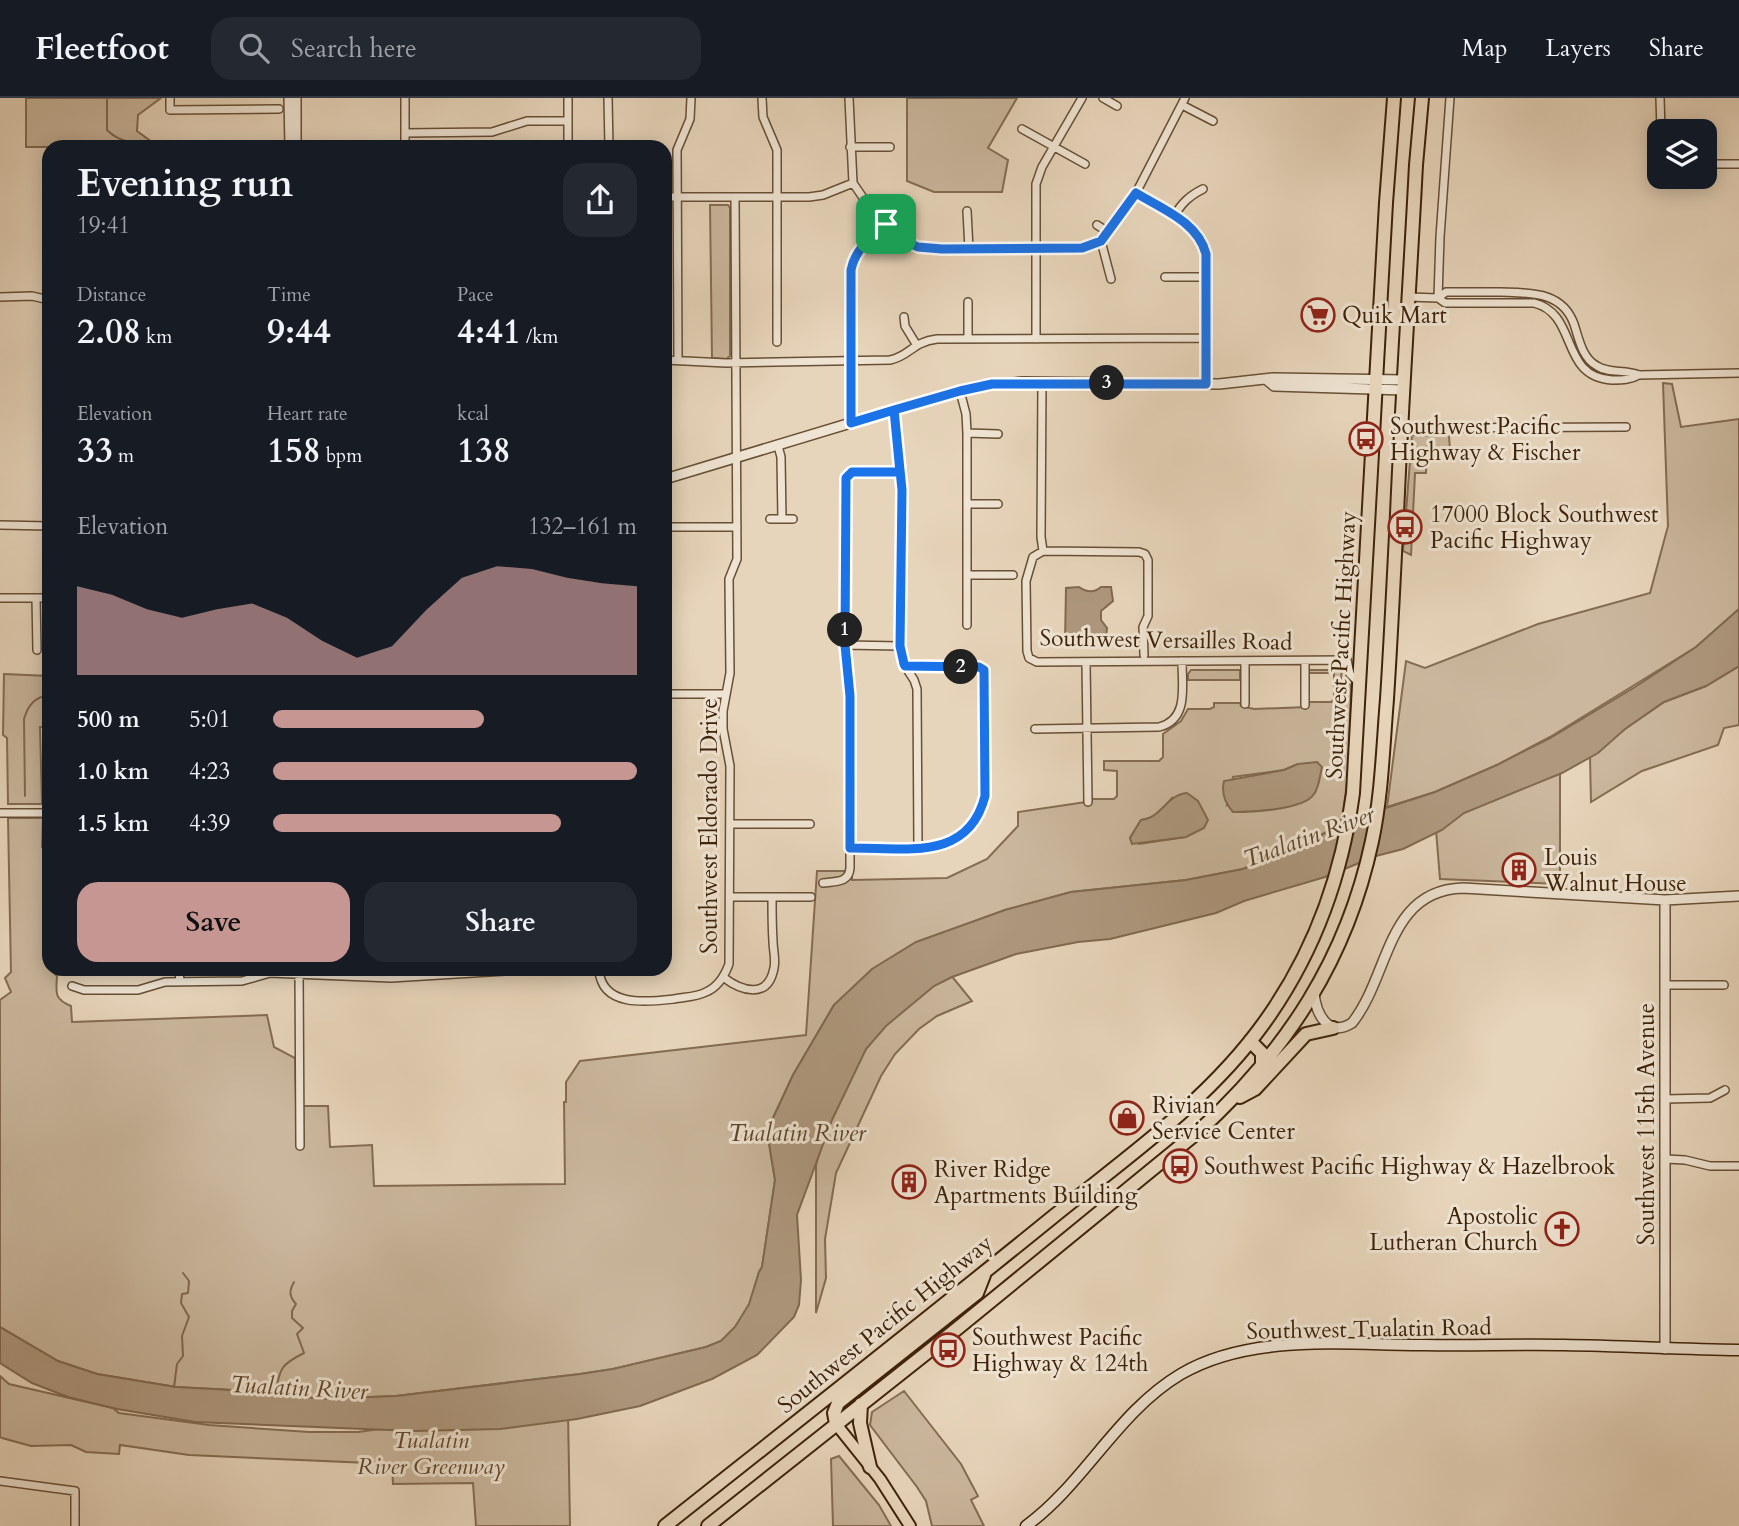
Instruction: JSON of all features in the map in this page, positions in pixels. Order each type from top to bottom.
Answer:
[{"type":"highway","name":"Southwest Pacific Highway","points":[[665,1526],[1185,1110],[1220,1076],[1283,996],[1317,928],[1334,882],[1352,804],[1394,98]]},
{"type":"highway","name":"Southwest Pacific Highway","points":[[708,1526],[1149,1173],[1231,1102],[1284,1040],[1332,959],[1353,908],[1372,841],[1382,762],[1422,98]]},
{"type":"highway","points":[[1231,1102],[1255,1088],[1307,1034],[1333,1028]]},
{"type":"highway","points":[[1250,1041],[1262,1053],[1262,1068]]},
{"type":"highway","points":[[836,1424],[834,1413],[838,1403],[977,1293],[985,1272]]},
{"type":"highway","points":[[861,1404],[860,1423],[870,1467]]},
{"type":"highway","points":[[806,1414],[821,1414],[836,1424]]},
{"type":"main road","name":"Southwest Tualatin Road","points":[[1026,1526],[1065,1492],[1132,1414],[1154,1393],[1195,1367],[1234,1352],[1264,1347],[1320,1345],[1562,1345],[1739,1350]]},
{"type":"main road","points":[[836,1424],[911,1526]]},
{"type":"street","points":[[170,98],[170,110],[279,108]]},
{"type":"street","points":[[233,98],[233,109]]},
{"type":"street","points":[[289,98],[290,140]]},
{"type":"street","points":[[296,98],[296,140]]},
{"type":"street","points":[[405,98],[405,140]]},
{"type":"street","points":[[568,98],[568,140]]},
{"type":"street","points":[[608,98],[609,140]]},
{"type":"street","points":[[678,360],[677,150],[690,120],[691,98]]},
{"type":"street","points":[[762,98],[763,117],[777,150],[777,342]]},
{"type":"street","points":[[849,98],[853,183],[868,205],[886,224],[907,242],[918,247],[1082,248],[1101,241],[1136,193],[1183,101],[1213,121]]},
{"type":"street","points":[[1036,339],[1036,184],[1038,174],[1082,98]]},
{"type":"street","points":[[1103,98],[1117,106]]},
{"type":"street","points":[[1438,298],[1450,98]]},
{"type":"street","points":[[1660,98],[1661,119]]},
{"type":"street","points":[[405,134],[492,132],[527,121],[568,121]]},
{"type":"street","points":[[1022,129],[1085,164]]},
{"type":"street","points":[[850,147],[890,148]]},
{"type":"street","points":[[1717,164],[1739,164]]},
{"type":"street","points":[[672,197],[823,195],[853,183]]},
{"type":"street","points":[[1174,216],[1182,203],[1203,189]]},
{"type":"street","points":[[1136,193],[1196,231],[1203,242],[1206,277],[1206,384]]},
{"type":"street","name":"Southwest Eldorado Drive","points":[[600,976],[609,991],[621,998],[643,1003],[699,995],[714,987],[723,977],[730,955],[730,766],[723,729],[724,694],[730,673],[729,579],[737,559],[735,197]]},
{"type":"street","points":[[967,211],[969,248]]},
{"type":"street","points":[[851,423],[851,270],[853,259],[859,250],[886,224]]},
{"type":"street","points":[[1097,225],[1108,232]]},
{"type":"street","points":[[1101,241],[1111,279]]},
{"type":"street","points":[[1165,276],[1206,277]]},
{"type":"street","points":[[0,297],[42,298]]},
{"type":"street","points":[[1409,297],[1438,298],[1446,303],[1534,303],[1544,306],[1558,316],[1575,356],[1585,370],[1608,380],[1630,380],[1639,375],[1739,373]]},
{"type":"street","points":[[968,302],[968,339]]},
{"type":"street","points":[[904,317],[905,326],[916,344]]},
{"type":"street","points":[[672,360],[736,362],[895,359],[916,344],[937,339],[1206,338]]},
{"type":"street","points":[[672,477],[894,410],[992,384],[1206,384],[1267,380],[1274,386],[1404,385]]},
{"type":"street","points":[[1042,383],[1043,551],[1145,554],[1148,560],[1149,616],[1143,627],[1144,654]]},
{"type":"street","points":[[960,391],[967,433],[967,625]]},
{"type":"street","points":[[894,410],[902,490],[900,646],[918,696],[918,847]]},
{"type":"street","points":[[1402,428],[1626,427]]},
{"type":"street","points":[[967,433],[998,434]]},
{"type":"street","points":[[778,446],[781,457],[782,519]]},
{"type":"street","points":[[823,883],[843,881],[848,876],[850,848],[850,696],[845,645],[845,482],[847,475],[852,472],[900,472]]},
{"type":"street","points":[[967,504],[998,504]]},
{"type":"street","points":[[770,519],[793,519]]},
{"type":"street","points":[[0,525],[42,526]]},
{"type":"street","points":[[672,527],[737,527]]},
{"type":"street","name":"Southwest Versailles Road","points":[[1043,551],[1033,557],[1026,581],[1029,658],[1037,662],[1347,660],[1350,674],[1360,683]]},
{"type":"street","points":[[967,575],[1013,575]]},
{"type":"street","points":[[0,598],[42,598]]},
{"type":"street","points":[[36,598],[37,650]]},
{"type":"street","points":[[845,645],[900,646]]},
{"type":"street","points":[[1245,661],[1245,704]]},
{"type":"street","points":[[1305,661],[1305,705]]},
{"type":"street","points":[[1035,729],[1169,725],[1178,717],[1181,709],[1182,662]]},
{"type":"street","points":[[1086,663],[1088,802]]},
{"type":"street","points":[[850,848],[936,847],[963,836],[978,817],[982,807],[985,796],[984,670],[979,667],[905,666]]},
{"type":"street","points":[[672,694],[724,694]]},
{"type":"street","points":[[0,813],[42,813]]},
{"type":"street","points":[[730,824],[810,824]]},
{"type":"street","points":[[1314,993],[1318,1014],[1333,1028],[1348,1026],[1356,1018],[1404,918],[1415,905],[1433,893],[1445,889],[1665,900],[1739,896]]},
{"type":"street","points":[[730,897],[811,897]]},
{"type":"street","points":[[723,977],[738,988],[750,991],[762,987],[771,978],[775,958],[772,897]]},
{"type":"street","name":"Southwest 115th Avenue","points":[[1665,900],[1665,1349]]},
{"type":"street","points":[[180,976],[180,982]]},
{"type":"street","points":[[72,986],[84,990],[138,990],[165,982],[234,982],[259,976]]},
{"type":"street","points":[[299,976],[300,1146]]},
{"type":"street","points":[[365,976],[423,976]]},
{"type":"street","points":[[1665,985],[1724,985]]},
{"type":"street","points":[[1665,1099],[1710,1098],[1725,1090]]},
{"type":"street","points":[[1666,1160],[1685,1160],[1710,1166],[1739,1166]]},
{"type":"street","points":[[0,1480],[75,1491],[75,1526]]},
{"type":"green space","points":[[26,98],[161,98],[138,115],[137,131],[149,140],[42,140],[42,147],[26,147]]},
{"type":"green space","points":[[907,98],[1017,98],[988,148],[1008,160],[1002,192],[934,192],[907,181]]},
{"type":"green space","points":[[710,205],[728,205],[730,208],[730,356],[726,359],[712,358]]},
{"type":"green space","points":[[1663,383],[1672,384],[1681,427],[1739,419],[1739,609],[1696,647],[1550,737],[1497,765],[1435,792],[1387,807],[1406,661],[1425,668],[1538,624],[1650,593],[1668,526]]},
{"type":"green space","points":[[1412,435],[1449,436],[1450,450],[1427,451],[1426,473],[1415,473],[1411,555],[1403,551]]},
{"type":"green space","points":[[1739,666],[1739,725],[1724,728],[1718,745],[1642,771],[1591,802],[1590,757],[1664,702],[1706,686]]},
{"type":"green space","points":[[1191,670],[1240,670],[1240,680],[1188,680]]},
{"type":"green space","points":[[1308,670],[1342,670],[1341,678],[1351,685],[1349,765],[1342,824],[1302,845],[1243,869],[1186,880],[1071,892],[1005,910],[973,922],[834,1005],[793,1075],[767,1131],[775,1180],[762,1267],[750,1304],[735,1327],[721,1341],[613,1369],[580,1374],[396,1396],[320,1399],[272,1392],[176,1387],[97,1374],[58,1361],[0,1327],[0,1000],[11,992],[5,978],[11,972],[8,818],[42,818],[42,976],[57,976],[59,998],[71,1006],[72,1022],[267,1015],[274,1047],[295,1058],[296,1106],[328,1106],[330,1147],[372,1145],[374,1186],[565,1184],[566,1082],[580,1061],[806,1035],[817,871],[852,871],[852,880],[947,878],[987,859],[1018,826],[1018,812],[1091,799],[1114,799],[1117,796],[1117,771],[1104,770],[1104,761],[1159,761],[1163,757],[1163,734],[1181,721],[1188,709],[1210,709],[1214,707],[1214,703],[1240,703],[1241,706],[1254,709],[1307,707],[1308,702],[1331,702],[1334,699],[1334,673],[1308,673]],"holes":[[[1298,764],[1227,805],[1233,777],[1284,770]],[[1172,798],[1186,837],[1139,844],[1130,838],[1141,820],[1155,815]]]},
{"type":"green space","points":[[4,674],[42,676],[42,804],[8,804],[7,738],[3,735]]},
{"type":"green space","points":[[1560,772],[1560,884],[1440,879],[1435,818]]},
{"type":"green space","points":[[950,974],[972,1001],[937,1016],[919,1029],[895,1054],[881,1076],[836,1173],[825,1239],[826,1278],[816,1313],[816,1165],[824,1136],[853,1067],[889,1018]]},
{"type":"green space","name":"Tualatin River Greenway","points":[[0,1376],[9,1384],[113,1408],[119,1413],[209,1425],[309,1432],[358,1432],[468,1417],[568,1412],[570,1526],[476,1526],[473,1483],[393,1484],[392,1464],[189,1455],[120,1445],[119,1454],[86,1452],[71,1445],[31,1446],[0,1437]]},
{"type":"green space","points":[[904,1391],[961,1464],[978,1496],[971,1500],[984,1526],[932,1526],[926,1501],[870,1425],[872,1412]]},
{"type":"green space","points":[[839,1456],[879,1505],[891,1526],[833,1526],[831,1459]]},
{"type":"water","points":[[1079,587],[1090,591],[1111,587],[1113,601],[1101,611],[1101,620],[1107,628],[1106,637],[1093,646],[1070,646],[1065,642],[1066,588]]},
{"type":"water","name":"Tualatin River","points":[[1739,609],[1739,666],[1706,686],[1664,702],[1625,729],[1598,753],[1562,773],[1464,813],[1442,830],[1403,849],[1376,856],[1325,877],[1244,901],[1216,913],[1110,939],[1016,954],[934,986],[886,1026],[866,1049],[832,1120],[797,1215],[801,1280],[799,1305],[794,1317],[757,1355],[712,1379],[640,1406],[577,1419],[500,1429],[414,1431],[195,1422],[117,1409],[68,1397],[32,1383],[0,1363],[0,1327],[58,1361],[97,1374],[176,1387],[272,1392],[320,1399],[396,1396],[580,1374],[613,1369],[721,1341],[735,1327],[749,1304],[762,1267],[775,1180],[767,1131],[793,1075],[834,1005],[872,969],[916,942],[1005,910],[1071,892],[1186,880],[1243,869],[1302,845],[1349,820],[1435,792],[1550,738],[1635,687],[1696,647]]},
{"type":"water","points":[[1317,762],[1322,767],[1317,788],[1314,794],[1300,804],[1276,809],[1233,812],[1223,794],[1224,781]]},
{"type":"water","points":[[1187,793],[1198,801],[1208,820],[1204,828],[1186,837],[1132,844],[1130,838],[1141,820],[1154,815],[1174,798]]},
{"type":"waterway","points":[[107,98],[107,130],[124,140]]},
{"type":"waterway","points":[[25,796],[24,719],[33,702],[42,697]]},
{"type":"waterway","points":[[174,1387],[177,1364],[183,1356],[182,1336],[189,1317],[181,1303],[182,1294],[188,1293],[189,1281],[183,1273]]},
{"type":"waterway","points":[[276,1393],[283,1368],[304,1353],[297,1334],[303,1328],[292,1318],[296,1304],[290,1293],[294,1282]]},
{"type":"place","name":"Quik Mart","points":[[1318,315]]},
{"type":"place","name":"Southwest Pacific Highway & Fischer","points":[[1366,439]]},
{"type":"place","name":"17000 Block Southwest Pacific Highway","points":[[1405,527]]},
{"type":"place","name":"Louis Walnut House","points":[[1519,870]]},
{"type":"place","name":"Rivian Service Center","points":[[1127,1118]]},
{"type":"place","name":"Southwest Pacific Highway & Hazelbrook","points":[[1180,1166]]},
{"type":"place","name":"River Ridge Apartments Building","points":[[909,1182]]},
{"type":"place","name":"Apostolic Lutheran Church","points":[[1562,1229]]},
{"type":"place","name":"Southwest Pacific Highway & 124th","points":[[948,1350]]},
{"type":"route","points":[[886,224],[859,250],[853,259],[851,270],[851,423],[894,410],[900,472],[852,472],[846,478],[845,645],[850,696],[850,848],[936,847],[952,842],[963,836],[971,827],[978,817],[985,796],[983,667],[924,667],[904,664],[900,646],[902,484],[894,410],[992,384],[1206,384],[1206,254],[1203,242],[1196,231],[1186,223],[1136,193],[1101,241],[1082,248],[918,247],[900,237],[886,224]]}]
